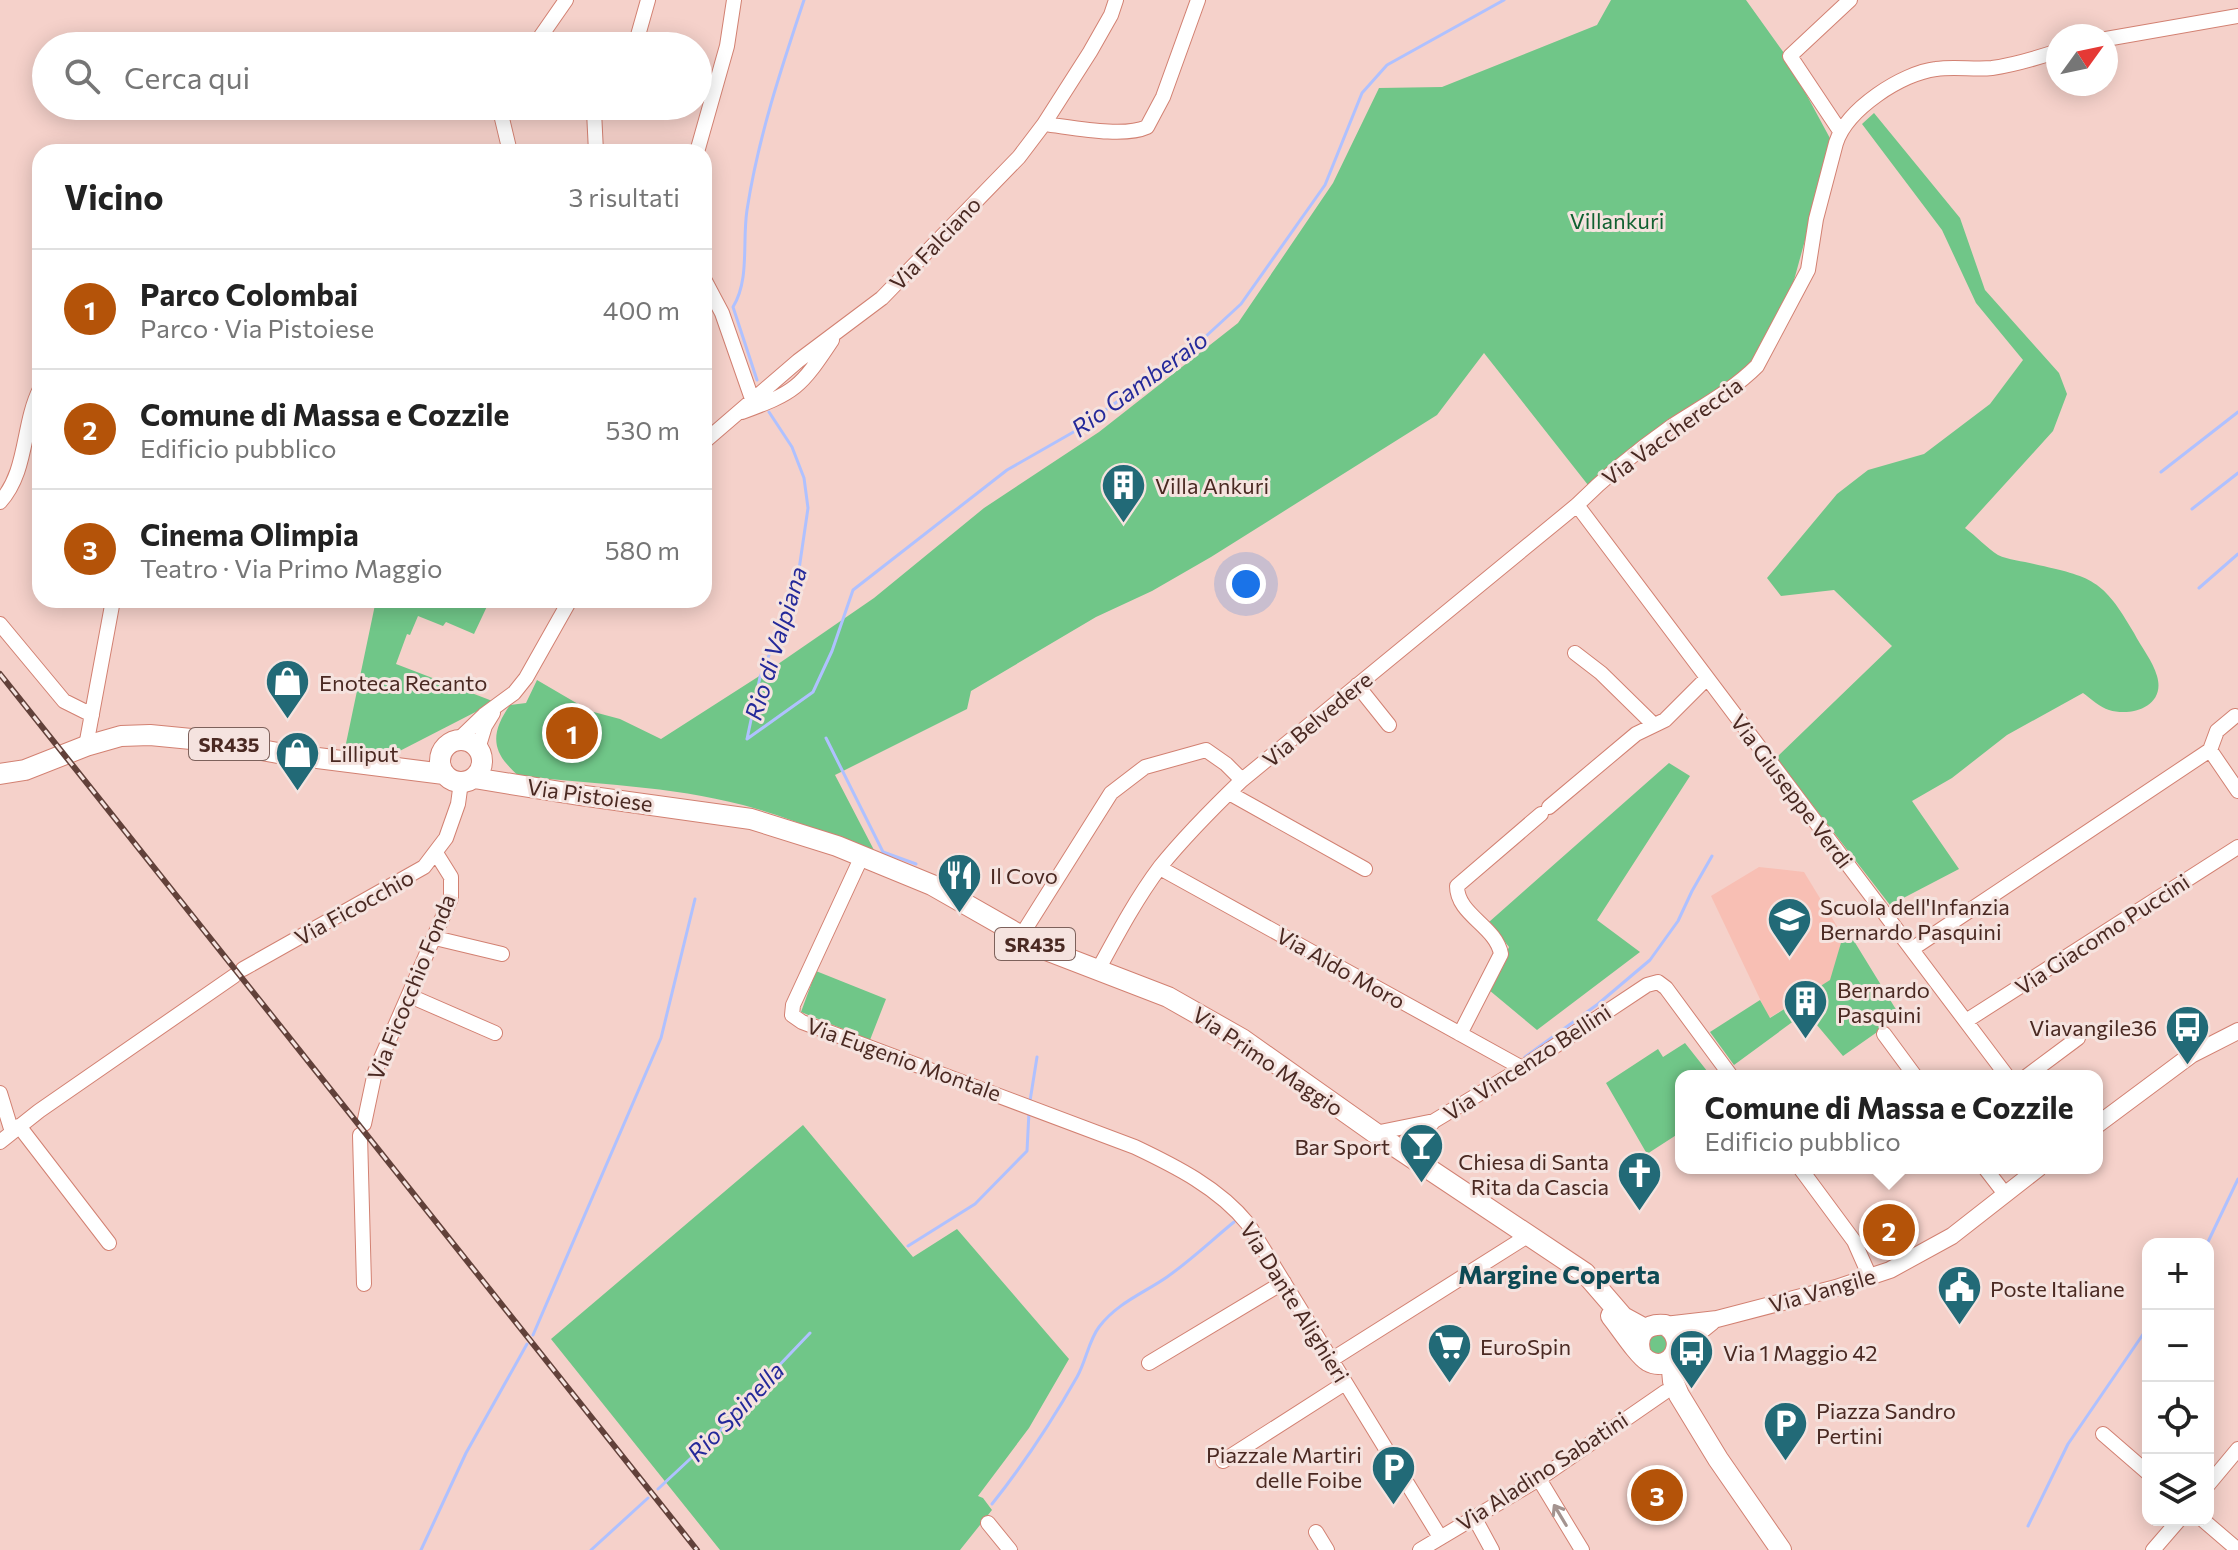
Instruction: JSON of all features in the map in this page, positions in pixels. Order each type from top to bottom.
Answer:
[{"type":"main road","name":"SR435","points":[[0,774],[25,770],[121,736],[150,735],[212,741],[380,767],[468,768]]},
{"type":"main road","name":"Via Pistoiese","points":[[451,744],[470,742],[468,768],[493,772],[510,783],[671,806]]},
{"type":"main road","name":"SR435","points":[[380,767],[451,744]]},
{"type":"main road","points":[[451,744],[440,759],[468,768]]},
{"type":"main road","name":"Via Primo Maggio","points":[[671,806],[751,819],[862,856],[932,885],[1061,957],[1168,997],[1198,1012],[1572,1265]]},
{"type":"main road","name":"SR435","points":[[1572,1265],[1579,1279],[1660,1356],[1679,1395],[1718,1459],[1781,1550]]},
{"type":"main road","points":[[1572,1265],[1589,1276],[1623,1317],[1655,1327]]},
{"type":"main road","name":"SR435","points":[[1660,1356],[1676,1337],[1655,1327],[1639,1337],[1660,1356],[1665,1392],[1768,1550]]},
{"type":"street","points":[[544,32],[566,0]]},
{"type":"street","points":[[639,32],[648,0]]},
{"type":"street","points":[[712,99],[727,46],[734,0]]},
{"type":"street","name":"Via Falciano","points":[[712,435],[752,399],[882,298],[1019,157],[1090,52],[1116,0]]},
{"type":"street","points":[[1044,124],[1137,131],[1147,127],[1163,97],[1198,0]]},
{"type":"street","points":[[1850,0],[1790,56],[1840,131],[1872,101],[1917,73],[1939,68],[1993,68],[2046,54]]},
{"type":"street","points":[[2118,37],[2238,16]]},
{"type":"street","points":[[502,120],[508,144]]},
{"type":"street","points":[[594,120],[596,144]]},
{"type":"street","points":[[699,144],[706,120]]},
{"type":"street","name":"Via Vacchereccia","points":[[1577,505],[1611,473],[1757,366],[1808,270],[1816,219],[1840,131]]},
{"type":"street","points":[[712,294],[722,313],[752,399]]},
{"type":"street","points":[[735,414],[795,389],[812,371],[837,333]]},
{"type":"street","points":[[0,502],[15,479],[32,409]]},
{"type":"street","name":"Via Giuseppe Verdi","points":[[1577,505],[2003,1070]]},
{"type":"street","name":"Via Belvedere","points":[[1098,970],[1128,915],[1160,868],[1242,780],[1577,505]]},
{"type":"street","points":[[86,746],[112,608]]},
{"type":"street","points":[[451,744],[514,693],[531,672],[566,608]]},
{"type":"street","points":[[0,624],[64,701],[92,715]]},
{"type":"street","points":[[1575,653],[1601,673],[1653,724]]},
{"type":"street","points":[[1460,1034],[1501,954],[1496,940],[1460,900],[1457,886],[1636,734],[1665,720],[1707,678]]},
{"type":"street","points":[[1357,685],[1389,725]]},
{"type":"street","points":[[468,768],[485,726],[497,707]]},
{"type":"street","points":[[1912,949],[2210,750],[2217,731],[2235,716]]},
{"type":"street","points":[[1021,936],[1111,793],[1145,767],[1206,750],[1242,780]]},
{"type":"street","points":[[2210,750],[2238,791]]},
{"type":"street","name":"Via Ficocchio","points":[[10,1133],[238,973],[418,871],[436,853],[451,826],[468,768]]},
{"type":"street","points":[[1229,793],[1365,869]]},
{"type":"street","name":"Via Giacomo Puccini","points":[[1966,1021],[2238,847]]},
{"type":"street","name":"Via Ficocchio Fonda","points":[[364,1284],[362,1129],[375,1072],[453,891],[451,877],[436,853]]},
{"type":"street","name":"Via Eugenio Montale","points":[[862,856],[793,1005],[792,1015],[802,1022],[1046,1112]]},
{"type":"street","name":"Via Aldo Moro","points":[[1160,868],[1522,1068]]},
{"type":"street","points":[[435,938],[502,954]]},
{"type":"street","name":"Via Vincenzo Bellini","points":[[1405,1153],[1434,1121],[1522,1068],[1647,985],[1658,982],[1666,988],[1727,1070]]},
{"type":"street","points":[[410,996],[495,1033]]},
{"type":"street","points":[[2103,1121],[2198,1052],[2238,1031]]},
{"type":"street","points":[[1884,1034],[1911,1070]]},
{"type":"street","points":[[2035,1070],[2078,1038]]},
{"type":"street","points":[[2198,1052],[2238,1038]]},
{"type":"street","points":[[0,1093],[10,1133],[109,1243]]},
{"type":"street","name":"Via Dante Alighieri","points":[[1046,1112],[1174,1165],[1242,1216],[1440,1537]]},
{"type":"street","points":[[1375,1133],[1434,1121]]},
{"type":"street","points":[[1804,1174],[1854,1241],[1870,1277]]},
{"type":"street","points":[[1990,1174],[2005,1194]]},
{"type":"street","name":"Via Vangile","points":[[1717,1319],[1896,1268],[1967,1225],[2031,1174]]},
{"type":"street","points":[[1331,1360],[1529,1235]]},
{"type":"street","points":[[1149,1363],[1284,1282]]},
{"type":"street","points":[[1655,1327],[1717,1319]]},
{"type":"street","points":[[1660,1356],[1717,1319]]},
{"type":"street","points":[[1223,1461],[1345,1383]]},
{"type":"street","name":"Via Aladino Sabatini","points":[[1420,1550],[1539,1479],[1665,1392]]},
{"type":"street","points":[[2103,1434],[2142,1468]]},
{"type":"street","points":[[2214,1478],[2238,1449]]},
{"type":"street","points":[[1539,1479],[1582,1550]]},
{"type":"street","points":[[1474,1517],[1492,1550]]},
{"type":"street","points":[[988,1523],[1010,1550]]},
{"type":"street","points":[[2153,1550],[2174,1526]]},
{"type":"street","points":[[2210,1526],[2238,1550]]},
{"type":"street","points":[[1316,1532],[1327,1550]]},
{"type":"shaded area","name":"Scuola dell'Infanzia Bernardo Pasquini","points":[[1759,867],[1804,872],[1843,936],[1831,980],[1769,1018],[1711,896]]},
{"type":"green space","name":"Villankuri","points":[[1611,0],[1746,0],[1784,53],[1832,142],[1788,302],[1753,364],[1588,485],[1484,353],[1437,415],[1211,557],[1152,591],[1096,617],[971,691],[967,709],[835,775],[875,852],[743,805],[660,790],[519,776],[503,759],[496,735],[503,716],[510,705],[526,703],[537,680],[590,711],[620,719],[661,739],[781,662],[874,598],[984,508],[1099,432],[1238,323],[1333,183],[1379,88],[1442,87],[1597,25]]},
{"type":"green space","points":[[1874,113],[1960,218],[1985,290],[2059,373],[2067,394],[2053,431],[1965,528],[1998,555],[2083,577],[2104,591],[2150,659],[2158,686],[2152,702],[2127,712],[2106,709],[2083,693],[2007,735],[1952,778],[1912,801],[1959,869],[1890,905],[1776,758],[1892,646],[1834,590],[1781,596],[1767,578],[1837,494],[1868,470],[1924,454],[1990,404],[2023,360],[1976,303],[1942,230],[1862,124]]},
{"type":"green space","points":[[374,608],[486,608],[474,634],[446,622],[443,626],[418,616],[410,635],[407,634],[396,664],[495,702],[386,758],[344,753]]},
{"type":"green space","points":[[1669,763],[1690,776],[1597,920],[1640,952],[1537,1030],[1489,990],[1509,947],[1489,922]]},
{"type":"green space","points":[[1843,936],[1854,941],[1900,1016],[1843,1056],[1806,1012],[1734,1065],[1710,1032],[1760,1000],[1770,1018],[1830,980]]},
{"type":"green space","points":[[816,971],[886,999],[870,1040],[801,1012]]},
{"type":"green space","points":[[1685,1043],[1706,1070],[1675,1070],[1675,1136],[1647,1154],[1606,1083],[1658,1049],[1663,1057]]},
{"type":"green space","points":[[803,1125],[913,1257],[957,1229],[1069,1359],[1029,1428],[978,1496],[992,1510],[960,1550],[720,1550],[551,1339]]},
{"type":"green space","points":[[1657,1332],[1668,1339],[1666,1352],[1658,1355],[1649,1352],[1647,1339]]},
{"type":"waterway","points":[[757,380],[733,307],[742,285],[747,210],[757,157],[804,0]]},
{"type":"waterway","name":"Rio Gamberaio","points":[[747,739],[813,692],[832,651],[853,590],[1007,470],[1077,430],[1192,349],[1241,304],[1325,185],[1362,93],[1387,65],[1504,0]]},
{"type":"waterway","name":"Rio di Valpiana","points":[[747,739],[760,677],[796,590],[808,508],[804,478],[792,447],[769,412]]},
{"type":"waterway","points":[[2161,472],[2238,412]]},
{"type":"waterway","points":[[2192,509],[2238,473]]},
{"type":"waterway","points":[[2199,588],[2238,554]]},
{"type":"waterway","points":[[826,738],[883,852],[916,864]]},
{"type":"waterway","points":[[1525,1057],[1598,1004],[1650,960],[1678,921],[1712,856]]},
{"type":"waterway","points":[[533,1335],[661,1038],[695,899]]},
{"type":"waterway","name":"Rio Spinella","points":[[1030,1101],[1037,1057]]},
{"type":"waterway","name":"Rio Spinella","points":[[908,1246],[975,1204],[1027,1151],[1029,1112]]},
{"type":"waterway","points":[[2210,1238],[2238,1179]]},
{"type":"waterway","points":[[992,1504],[1058,1410],[1080,1371],[1096,1332],[1106,1319],[1176,1270],[1234,1222]]},
{"type":"waterway","name":"Rio Spinella","points":[[658,1489],[721,1430],[810,1333]]},
{"type":"waterway","points":[[2028,1526],[2068,1444],[2142,1336]]},
{"type":"waterway","points":[[421,1550],[466,1453],[527,1344]]},
{"type":"waterway","name":"Rio Spinella","points":[[591,1550],[648,1498]]},
{"type":"railway","points":[[0,674],[697,1550]]},
{"type":"place","name":"Villa Ankuri","points":[[1124,524]]},
{"type":"place","name":"Enoteca Recanto","points":[[288,721]]},
{"type":"place","name":"Parco Colombai","points":[[572,733]]},
{"type":"place","name":"Lilliput","points":[[298,792]]},
{"type":"place","name":"Il Covo","points":[[959,914]]},
{"type":"place","name":"Scuola dell'Infanzia Bernardo Pasquini","points":[[1789,958]]},
{"type":"place","name":"Bernardo Pasquini","points":[[1806,1041]]},
{"type":"place","name":"Viavangile36","points":[[2188,1066]]},
{"type":"place","name":"Bar Sport","points":[[1421,1185]]},
{"type":"place","name":"Chiesa di Santa Rita da Cascia","points":[[1640,1213]]},
{"type":"place","name":"Comune di Massa e Cozzile","points":[[1889,1230]]},
{"type":"place","name":"Poste Italiane","points":[[1959,1327]]},
{"type":"place","name":"EuroSpin","points":[[1449,1385]]},
{"type":"place","name":"Via 1 Maggio 42","points":[[1692,1391]]},
{"type":"place","name":"Piazza Sandro Pertini","points":[[1785,1462]]},
{"type":"place","name":"Cinema Olimpia","points":[[1657,1495]]},
{"type":"place","name":"Piazzale Martiri delle Foibe","points":[[1393,1506]]},
{"type":"district","name":"Margine Coperta","points":[[1559,1273]]}]
